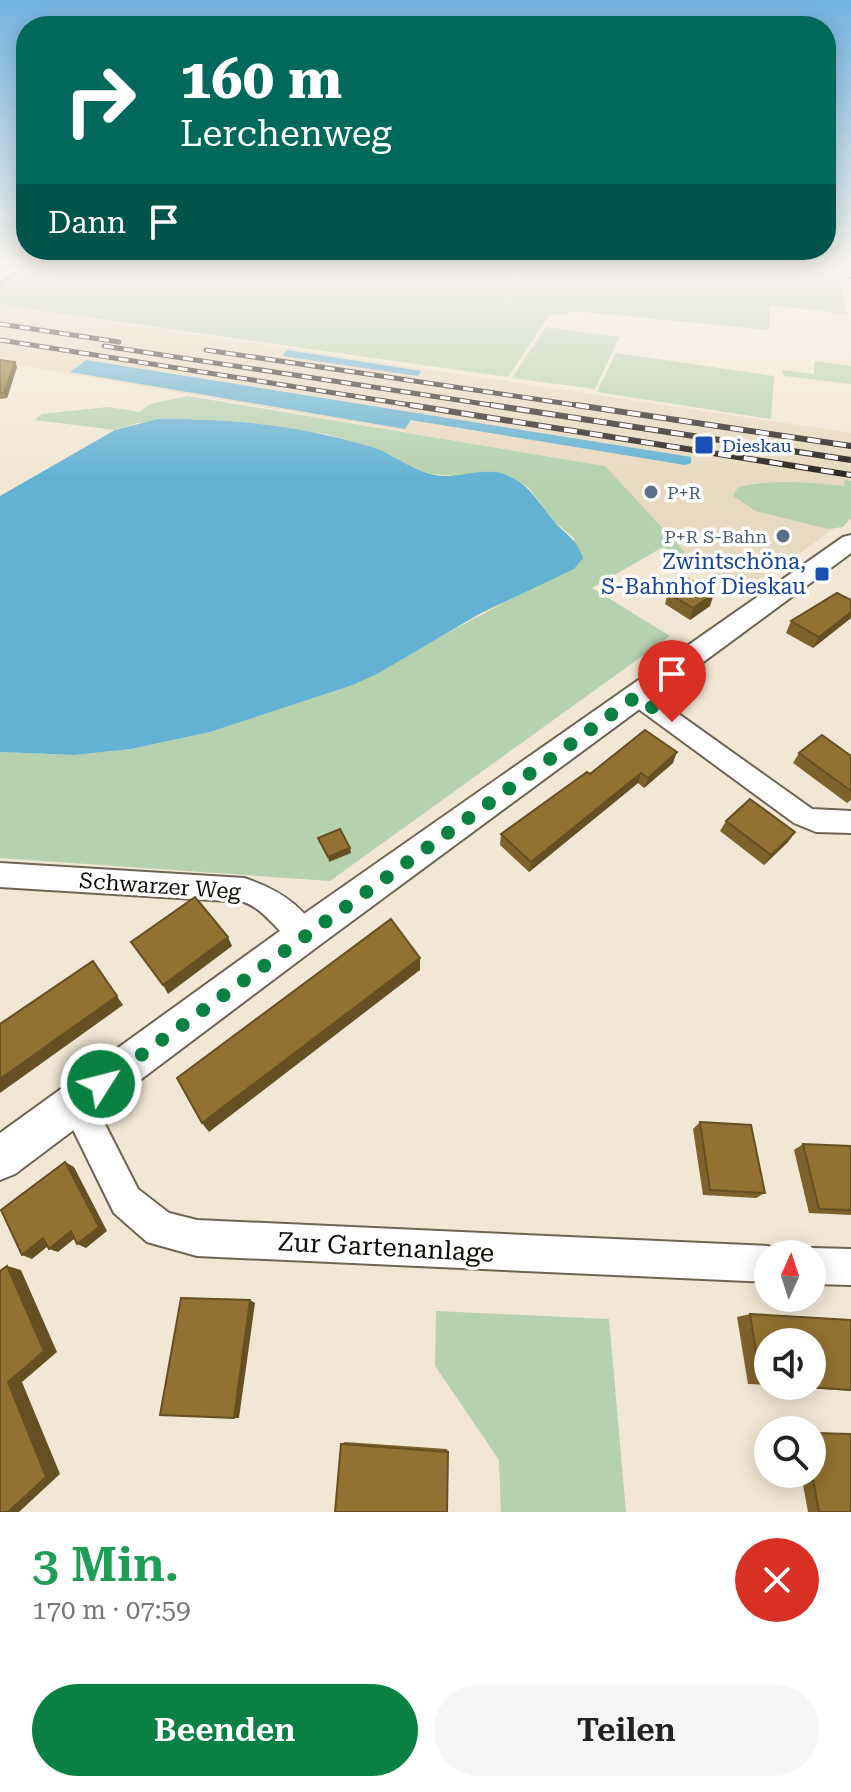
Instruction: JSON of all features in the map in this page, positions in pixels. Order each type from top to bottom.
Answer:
[{"type":"street","points":[[0,1159],[304,935],[851,542]]},
{"type":"street","points":[[637,696],[803,816],[816,821],[851,822]]},
{"type":"street","name":"Schwarzer Weg","points":[[0,875],[244,890],[269,899],[304,935]]},
{"type":"street","name":"Zur Gartenanlage","points":[[76,1103],[126,1201],[160,1229],[197,1238],[754,1263]]},
{"type":"street","points":[[826,1266],[851,1267]]},
{"type":"shaded area","points":[[0,337],[210,337],[851,433],[851,516],[745,593],[698,566],[605,466],[0,362]]},
{"type":"green space","points":[[223,337],[535,337],[508,377]]},
{"type":"green space","points":[[540,337],[619,337],[595,389],[512,378]]},
{"type":"green space","points":[[616,353],[774,376],[771,419],[597,392]]},
{"type":"green space","points":[[814,361],[851,366],[851,384],[784,376],[782,370],[814,374]]},
{"type":"green space","points":[[188,396],[605,466],[698,566],[663,547],[592,588],[670,636],[330,881],[0,858],[0,752],[74,755],[131,749],[210,732],[350,686],[525,591],[575,539],[555,522],[529,488],[508,475],[488,471],[457,476],[432,474],[405,466],[391,455],[372,447],[326,434],[196,419],[137,423],[115,430],[35,420],[42,414],[108,407],[140,412],[150,404]]},
{"type":"green space","points":[[845,480],[851,481],[851,518],[843,527],[828,529],[756,511],[733,496],[738,487],[751,484],[791,482],[844,486]]},
{"type":"green space","points":[[436,1311],[609,1319],[626,1512],[501,1512],[499,1460],[435,1366]]},
{"type":"water","points":[[287,350],[421,371],[418,376],[282,356]]},
{"type":"water","points":[[86,360],[691,457],[691,463],[685,465],[411,420],[405,429],[70,372]]},
{"type":"water","points":[[158,419],[211,420],[291,428],[369,446],[435,475],[498,472],[522,484],[534,495],[574,541],[583,558],[574,569],[481,613],[377,674],[350,686],[210,732],[131,749],[74,755],[0,752],[0,496],[115,430]]},
{"type":"building","points":[[0,360],[15,362],[4,393],[0,393]]},
{"type":"building","points":[[689,579],[714,594],[693,608],[668,593]]},
{"type":"building","points":[[837,593],[851,600],[851,612],[819,637],[791,621]]},
{"type":"building","points":[[645,730],[677,752],[648,778],[641,773],[531,862],[501,834],[587,772],[590,774]]},
{"type":"building","points":[[822,735],[851,756],[851,791],[799,753]]},
{"type":"building","points":[[750,799],[795,832],[771,855],[726,821]]},
{"type":"building","points":[[340,829],[350,848],[328,857],[318,838]]},
{"type":"building","points":[[195,897],[228,937],[163,985],[131,942]]},
{"type":"building","points":[[391,919],[420,958],[202,1123],[177,1078]]},
{"type":"building","points":[[93,961],[117,996],[0,1079],[0,1024]]},
{"type":"building","points":[[700,1122],[751,1125],[765,1193],[710,1190]]},
{"type":"building","points":[[803,1144],[851,1146],[851,1210],[819,1209]]},
{"type":"building","points":[[65,1162],[99,1227],[77,1244],[71,1231],[49,1249],[43,1238],[22,1255],[1,1210]]},
{"type":"building","points":[[7,1266],[44,1351],[8,1382],[46,1477],[8,1512],[0,1512],[0,1271]]},
{"type":"building","points":[[181,1298],[250,1300],[234,1418],[160,1415]]},
{"type":"building","points":[[750,1314],[851,1320],[851,1390],[826,1388],[826,1328],[754,1328],[754,1339]]},
{"type":"building","points":[[826,1433],[851,1434],[851,1512],[819,1512],[815,1488],[826,1488]]},
{"type":"building","points":[[341,1444],[448,1452],[447,1512],[335,1512]]},
{"type":"railway","points":[[83,337],[119,342]]},
{"type":"railway","points":[[0,340],[423,407]]},
{"type":"railway","points":[[104,346],[504,407]]},
{"type":"railway","points":[[206,350],[589,407]]},
{"type":"railway","points":[[410,405],[851,475]]},
{"type":"railway","points":[[491,405],[851,460]]},
{"type":"railway","points":[[576,405],[851,446]]},
{"type":"place","name":"Dieskau","points":[[704,445]]},
{"type":"place","name":"P+R","points":[[651,492]]},
{"type":"place","name":"P+R S-Bahn","points":[[783,536]]},
{"type":"place","name":"Zwintschöna, S-Bahnhof Dieskau","points":[[822,574]]},
{"type":"route","points":[[101,1084],[637,696],[672,722]]}]
